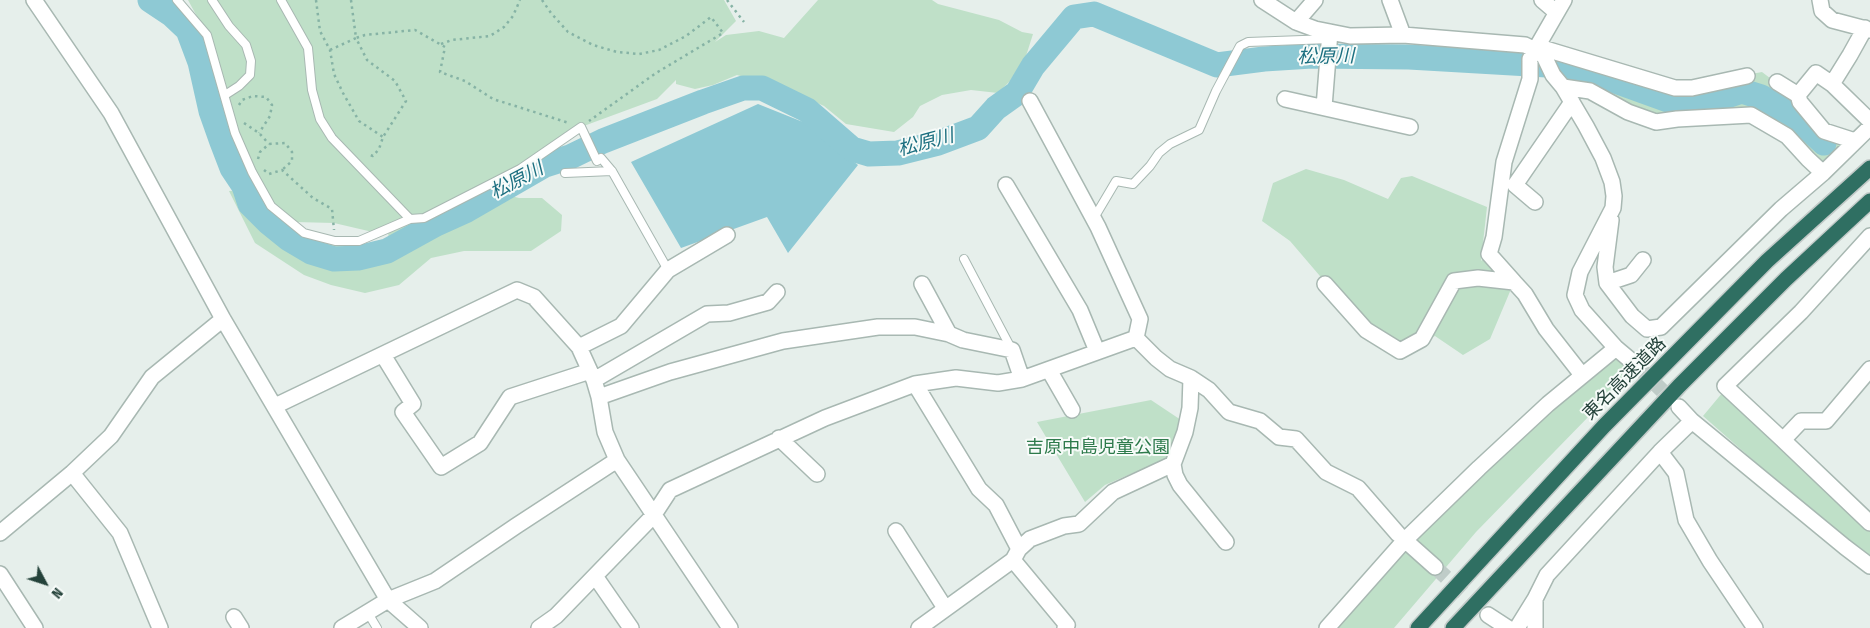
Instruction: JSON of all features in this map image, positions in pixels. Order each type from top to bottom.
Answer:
[{"type":"highway","name":"東名高速道路","points":[[1418,628],[1610,420],[1767,261],[1870,168]]},
{"type":"highway","points":[[1454,628],[1679,386],[1786,279],[1870,202]]},
{"type":"street","points":[[34,0],[111,113],[222,319],[276,406],[388,600],[420,628]]},
{"type":"street","points":[[1262,0],[1296,22],[1315,29],[1330,38],[1403,35],[1525,45],[1537,52],[1675,88],[1692,88],[1748,76]]},
{"type":"street","points":[[1296,22],[1315,0]]},
{"type":"street","points":[[1390,0],[1403,35]]},
{"type":"street","points":[[1542,0],[1560,6],[1537,52],[1504,162],[1494,237],[1489,254],[1525,294],[1546,329],[1582,375]]},
{"type":"street","points":[[1820,0],[1822,11],[1832,20],[1867,29],[1832,84]]},
{"type":"street","points":[[1324,108],[1330,38]]},
{"type":"street","points":[[1537,52],[1572,102],[1603,158],[1612,182],[1614,196],[1606,283],[1632,316],[1647,329],[1661,327],[1781,209],[1823,173],[1870,127]]},
{"type":"street","points":[[1798,95],[1816,74],[1832,84],[1870,121]]},
{"type":"street","points":[[1558,81],[1590,91],[1628,112],[1656,122],[1751,115],[1787,136],[1823,173]]},
{"type":"street","points":[[1776,82],[1798,95],[1800,102],[1824,131],[1855,142]]},
{"type":"street","points":[[1285,99],[1410,127]]},
{"type":"street","points":[[1030,101],[1094,218],[1140,319],[1136,338]]},
{"type":"street","points":[[1534,202],[1515,185],[1572,102]]},
{"type":"street","points":[[1006,185],[1080,310],[1097,351]]},
{"type":"street","points":[[1613,208],[1580,272],[1575,295],[1582,310],[1616,348],[1635,364]]},
{"type":"street","points":[[579,347],[621,326],[668,270],[726,235]]},
{"type":"street","points":[[1870,236],[1801,312],[1725,386],[1870,523]]},
{"type":"street","points":[[1606,283],[1630,275],[1643,260]]},
{"type":"street","points":[[1325,284],[1366,330],[1400,351],[1422,339],[1454,281],[1478,278],[1514,282]]},
{"type":"street","points":[[922,284],[949,334]]},
{"type":"street","points":[[276,406],[517,290],[534,297],[579,347],[592,376],[599,397],[605,432],[617,460],[730,628]]},
{"type":"street","points":[[383,355],[413,404],[403,412],[441,466],[480,443],[504,397],[592,376],[708,314],[728,313],[768,302],[777,292]]},
{"type":"street","points":[[0,533],[72,473],[111,436],[152,376],[222,319]]},
{"type":"street","points":[[599,397],[670,372],[783,341],[878,327],[915,328],[949,334],[963,340],[1012,350],[1022,379]]},
{"type":"street","points":[[539,628],[560,622],[595,576],[653,516],[670,490],[825,418],[915,384],[956,378],[998,383],[1022,379],[1136,338]]},
{"type":"street","points":[[1136,338],[1170,369],[1191,378],[1210,390],[1229,412],[1260,421],[1279,436],[1296,439],[1326,472],[1358,488],[1405,540],[1435,567]]},
{"type":"street","points":[[1327,628],[1405,540],[1548,404],[1616,348]]},
{"type":"street","points":[[1783,440],[1801,421],[1826,421],[1870,369]]},
{"type":"street","points":[[1049,370],[1072,410]]},
{"type":"street","points":[[1191,378],[1190,408],[1185,432],[1173,464],[1175,475],[1180,485],[1226,542]]},
{"type":"street","points":[[915,384],[979,489],[996,505],[1016,555],[1068,625],[1065,628]]},
{"type":"street","points":[[1679,407],[1692,421],[1870,566]]},
{"type":"street","points":[[1517,628],[1547,575],[1660,452],[1692,421]]},
{"type":"street","points":[[779,438],[818,474]]},
{"type":"street","points":[[1660,452],[1676,473],[1686,520],[1710,561],[1755,628]]},
{"type":"street","points":[[342,628],[388,600],[436,581],[617,460]]},
{"type":"street","points":[[919,628],[1016,555],[1030,539],[1064,526],[1079,524],[1113,492],[1173,464]]},
{"type":"street","points":[[72,473],[120,533],[160,628]]},
{"type":"street","points":[[896,531],[945,608]]},
{"type":"street","points":[[0,574],[35,628]]},
{"type":"street","points":[[595,576],[631,628]]},
{"type":"street","points":[[1535,599],[1535,628]]},
{"type":"street","points":[[1488,615],[1508,628]]},
{"type":"lane","points":[[177,0],[207,35],[235,133],[252,172],[272,206],[304,234],[335,241],[359,241],[410,220],[424,218],[512,174],[582,127],[597,161],[601,158],[612,171],[668,270]]},
{"type":"lane","points":[[212,0],[229,26],[246,46],[251,61],[250,75],[239,86],[225,95]]},
{"type":"lane","points":[[282,0],[308,48],[312,90],[320,119],[332,138],[410,220]]},
{"type":"lane","points":[[1094,218],[1116,180],[1133,184],[1159,153],[1170,144],[1199,130],[1216,91],[1240,46],[1248,42],[1330,38]]},
{"type":"lane","points":[[565,174],[612,171]]},
{"type":"lane","points":[[964,259],[1012,350]]},
{"type":"lane","points":[[368,612],[377,628]]},
{"type":"path","points":[[316,0],[320,31],[330,50],[334,74],[359,122],[383,136]]},
{"type":"path","points":[[351,0],[356,38],[367,60],[395,81],[406,101],[383,136],[379,149],[373,156],[367,154]]},
{"type":"path","points":[[440,44],[452,40],[490,36],[504,27],[520,0]]},
{"type":"path","points":[[330,50],[365,35],[415,30],[445,47],[440,72],[465,81],[493,99],[582,127],[656,73],[723,33],[711,17],[686,36],[659,50],[639,54],[617,52],[592,45],[568,32],[542,0]]},
{"type":"path","points":[[727,0],[744,22]]},
{"type":"path","points":[[236,111],[242,100],[253,96],[266,97],[272,105],[270,116],[259,133]]},
{"type":"path","points":[[239,119],[259,133],[269,144]]},
{"type":"path","points":[[285,143],[292,152],[292,161],[282,170],[269,174],[257,160],[260,152],[269,144],[285,143]]},
{"type":"path","points":[[282,170],[313,198],[332,209],[335,241]]},
{"type":"green space","points":[[188,0],[724,0],[736,21],[715,42],[726,35],[759,31],[784,38],[818,0],[932,0],[938,4],[999,20],[1022,32],[1033,34],[1026,56],[1010,81],[998,93],[971,90],[942,95],[920,106],[913,117],[894,132],[846,124],[824,106],[789,90],[737,75],[713,85],[695,89],[676,84],[676,80],[657,99],[581,127],[484,189],[519,198],[542,198],[562,215],[561,231],[531,251],[464,251],[431,258],[399,285],[365,293],[331,285],[304,275],[255,243],[229,191],[245,190],[289,239],[389,246],[388,229],[377,233],[334,223],[295,222],[256,196],[217,96],[207,35]]},
{"type":"green space","points":[[1549,53],[1669,89],[1762,72],[1850,139],[1819,164],[1766,119],[1653,121],[1562,85]]},
{"type":"green space","points":[[1306,169],[1344,180],[1388,199],[1401,178],[1412,176],[1487,207],[1481,261],[1485,257],[1514,282],[1490,339],[1463,355],[1435,336],[1400,351],[1343,303],[1290,241],[1262,221],[1273,183]]},
{"type":"green space","points":[[1618,359],[1633,371],[1476,532],[1394,628],[1327,628],[1398,548],[1606,360]]},
{"type":"green space","points":[[1723,392],[1772,432],[1870,532],[1870,569],[1846,542],[1703,416]]},
{"type":"green space","name":"吉原中島児童公園","points":[[1151,400],[1184,422],[1168,458],[1105,485],[1085,502],[1037,422]]},
{"type":"water","points":[[758,104],[803,122],[858,165],[788,253],[767,217],[681,248],[631,162]]},
{"type":"waterway","name":"松原川","points":[[150,0],[171,14],[188,30],[200,62],[211,111],[222,142],[232,168],[244,186],[250,204],[289,239],[311,252],[334,259],[358,258],[387,251],[436,224],[467,210],[545,165],[570,157],[603,141],[743,88],[762,88],[807,110],[852,149],[869,154],[898,153],[938,143],[978,128],[996,108],[1017,93],[1033,66],[1074,17],[1094,14],[1217,65],[1264,59],[1312,56],[1409,57],[1564,66],[1607,78],[1668,100],[1709,102],[1742,91],[1761,97],[1795,116],[1824,143]]},
{"type":"tunnel","points":[[1635,364],[1678,406]]},
{"type":"tunnel","points":[[1435,567],[1485,613]]}]
